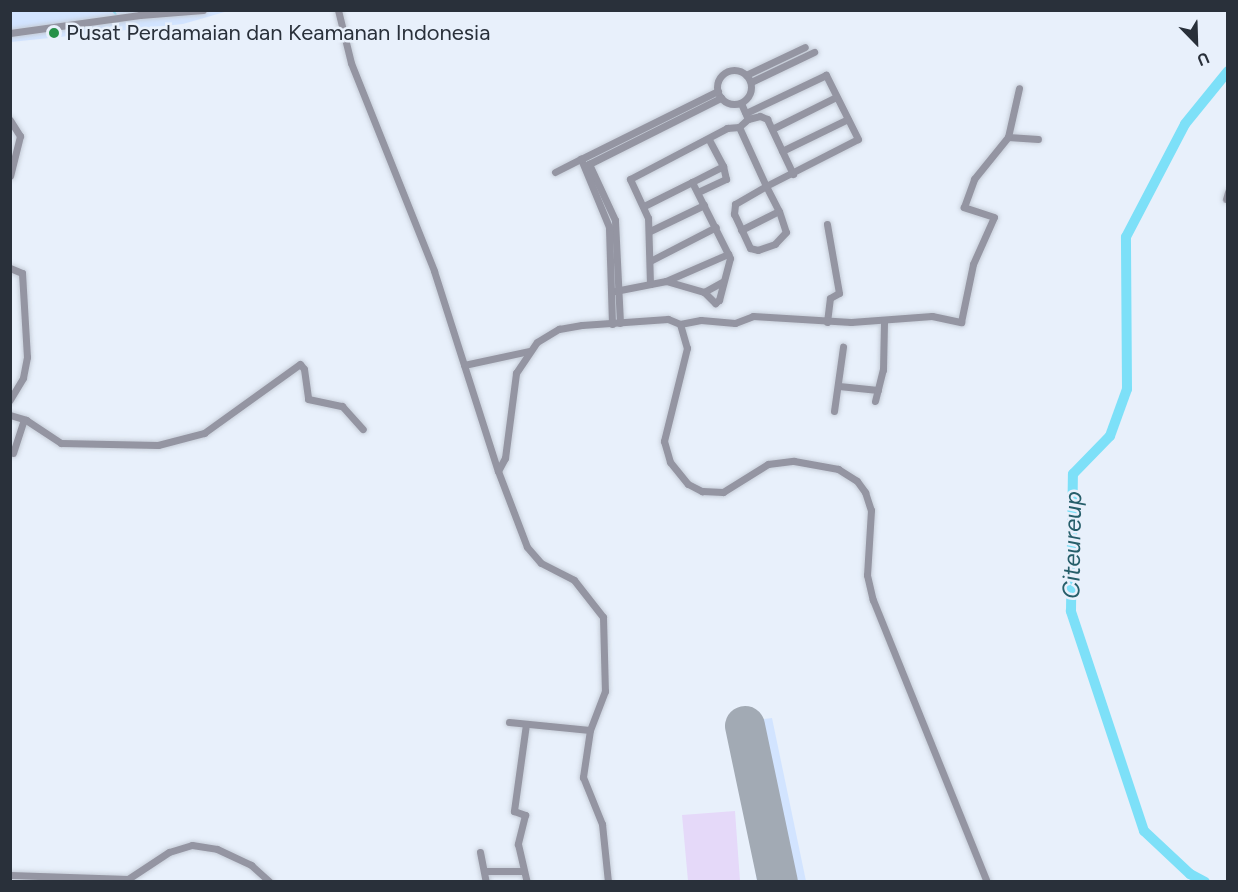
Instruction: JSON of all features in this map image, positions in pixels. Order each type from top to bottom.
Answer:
[{"type":"street","points":[[10,33],[130,16],[203,10]]},
{"type":"street","points":[[338,10],[351,63],[434,271],[498,471],[529,552],[541,563],[570,576],[603,617],[605,691],[590,729],[583,781],[602,824],[608,882]]},
{"type":"street","points":[[746,75],[805,47]]},
{"type":"street","points":[[751,82],[814,52]]},
{"type":"street","points":[[733,70],[746,75],[751,82],[750,94],[741,103],[730,104],[719,94],[719,80],[725,73],[733,70]]},
{"type":"street","points":[[650,285],[650,231],[644,206],[632,177],[709,140],[727,128],[739,127],[747,116],[826,75],[848,119],[856,141],[766,186],[735,204],[734,214],[752,249],[775,244],[786,232],[779,211],[766,186],[739,127]]},
{"type":"street","points":[[498,471],[505,458],[516,373],[529,351],[559,329],[668,319],[680,324],[701,320],[735,323],[753,316],[884,322],[932,316],[962,321],[973,264],[994,217],[964,207],[974,179],[1008,137],[1019,88]]},
{"type":"street","points":[[555,172],[719,94]]},
{"type":"street","points":[[616,323],[615,220],[589,164],[719,94]]},
{"type":"street","points":[[772,129],[836,97]]},
{"type":"street","points":[[741,103],[747,116]]},
{"type":"street","points":[[747,116],[764,117],[793,174]]},
{"type":"street","points":[[782,152],[848,119]]},
{"type":"street","points":[[10,120],[20,135],[10,176]]},
{"type":"street","points":[[1008,137],[1038,139]]},
{"type":"street","points":[[698,192],[726,179],[723,166],[709,140]]},
{"type":"street","points":[[581,159],[609,227],[615,291]]},
{"type":"street","points":[[644,206],[723,166]]},
{"type":"street","points":[[666,281],[704,292],[718,303],[722,282],[730,269],[728,254],[692,182]]},
{"type":"street","points":[[650,231],[704,205]]},
{"type":"street","points":[[741,230],[779,211]]},
{"type":"street","points":[[827,224],[839,293],[830,298],[827,321]]},
{"type":"street","points":[[650,261],[716,227]]},
{"type":"street","points":[[615,291],[666,281],[728,254]]},
{"type":"street","points":[[10,268],[22,273],[26,306],[27,357],[10,400]]},
{"type":"street","points":[[704,292],[722,282]]},
{"type":"street","points":[[875,401],[883,370],[884,322]]},
{"type":"street","points":[[680,324],[687,348],[664,441],[672,465],[688,484],[702,491],[723,492],[768,464],[794,461],[838,469],[857,481],[865,492],[871,510],[867,567],[870,591],[987,882]]},
{"type":"street","points":[[834,411],[843,348]]},
{"type":"street","points":[[464,365],[529,351]]},
{"type":"street","points":[[10,415],[24,420],[61,443],[143,447],[168,443],[204,433],[300,364],[304,369],[308,399],[342,406],[363,429]]},
{"type":"street","points":[[838,386],[879,390]]},
{"type":"street","points":[[13,453],[24,420]]},
{"type":"street","points":[[509,722],[590,729]]},
{"type":"street","points":[[526,724],[514,811],[525,815],[518,844],[527,882]]},
{"type":"street","points":[[10,875],[128,879],[169,852],[192,845],[217,849],[251,865],[270,882]]},
{"type":"street","points":[[480,852],[486,882]]},
{"type":"street","points":[[484,871],[523,871]]},
{"type":"shaded area","name":"Pusat Perdamaian dan Keamanan Indonesia","points":[[11,11],[228,11],[183,24],[11,42]]},
{"type":"shaded area","points":[[772,718],[806,881],[757,881],[732,723]]},
{"type":"shaded area","points":[[735,811],[740,881],[688,881],[682,815]]},
{"type":"waterway","points":[[113,10],[116,14]]},
{"type":"waterway","name":"Citeureup","points":[[1205,882],[1190,874],[1144,831],[1071,611],[1073,474],[1110,436],[1127,389],[1126,237],[1185,124],[1228,71]]},
{"type":"runway","points":[[745,726],[778,882]]},
{"type":"place","name":"Pusat Perdamaian dan Keamanan Indonesia","points":[[54,33]]}]
